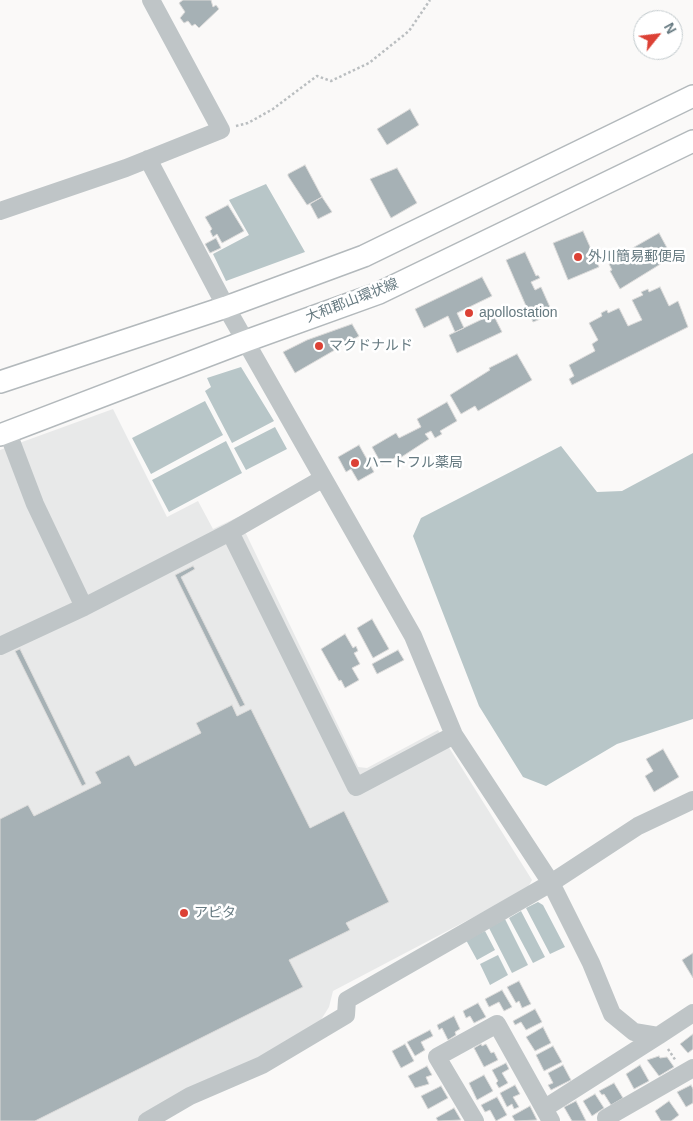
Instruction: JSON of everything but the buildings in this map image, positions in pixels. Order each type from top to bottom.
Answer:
[{"type":"main road","points":[[0,382],[226,307],[364,256],[693,96]]},
{"type":"main road","name":"大和郡山環状線","points":[[4,434],[246,341],[379,293],[693,141]]},
{"type":"street","points":[[0,210],[148,159],[221,130],[151,0]]},
{"type":"street","points":[[148,159],[226,307],[322,479],[413,636],[454,735],[551,883],[591,963],[612,1014],[626,1028],[642,1035],[658,1036]]},
{"type":"street","points":[[4,434],[84,607]]},
{"type":"street","points":[[0,646],[84,607],[230,532],[322,479]]},
{"type":"street","points":[[230,532],[356,786],[454,735]]},
{"type":"street","points":[[148,1121],[190,1096],[262,1065],[346,1015],[347,1000],[551,883],[638,826],[693,800]]},
{"type":"street","points":[[475,1121],[437,1057],[497,1024],[548,1115],[616,1063],[693,1013]]},
{"type":"street","points":[[616,1063],[625,1043],[626,1028]]},
{"type":"street","points":[[606,1118],[690,1071]]},
{"type":"path","points":[[221,130],[248,123],[273,110],[318,76],[331,81],[369,63],[409,31],[430,0]]},
{"type":"path","points":[[658,1036],[690,1071]]},
{"type":"shaded area","points":[[266,184],[305,252],[226,281],[213,254],[249,235],[229,200]]},
{"type":"shaded area","points":[[241,367],[274,421],[232,443],[205,391],[211,387],[207,378]]},
{"type":"shaded area","points":[[205,401],[223,435],[151,474],[132,438]]},
{"type":"shaded area","points":[[113,409],[167,517],[198,501],[213,529],[238,517],[358,767],[367,768],[438,730],[532,880],[527,889],[333,991],[329,1007],[319,1023],[290,1044],[142,1121],[0,1121],[0,450]]},
{"type":"shaded area","points":[[275,427],[287,449],[246,470],[234,448]]},
{"type":"shaded area","points":[[226,441],[242,473],[169,512],[152,480]]},
{"type":"shaded area","points":[[561,446],[597,492],[622,491],[693,453],[693,719],[617,744],[546,786],[523,777],[479,706],[413,536],[421,518]]},
{"type":"shaded area","points":[[538,902],[543,905],[565,947],[550,954],[526,908]]},
{"type":"shaded area","points":[[521,911],[545,957],[533,963],[509,918]]},
{"type":"shaded area","points":[[505,919],[528,965],[512,973],[489,928]]},
{"type":"shaded area","points":[[485,931],[495,950],[477,960],[466,940]]},
{"type":"shaded area","points":[[498,955],[508,975],[490,985],[480,964]]},
{"type":"place","name":"外川簡易郵便局","points":[[578,257]]},
{"type":"place","name":"apollostation","points":[[469,313]]},
{"type":"place","name":"マクドナルド","points":[[319,346]]},
{"type":"place","name":"ハートフル薬局","points":[[355,463]]},
{"type":"place","name":"アピタ","points":[[184,913]]}]
